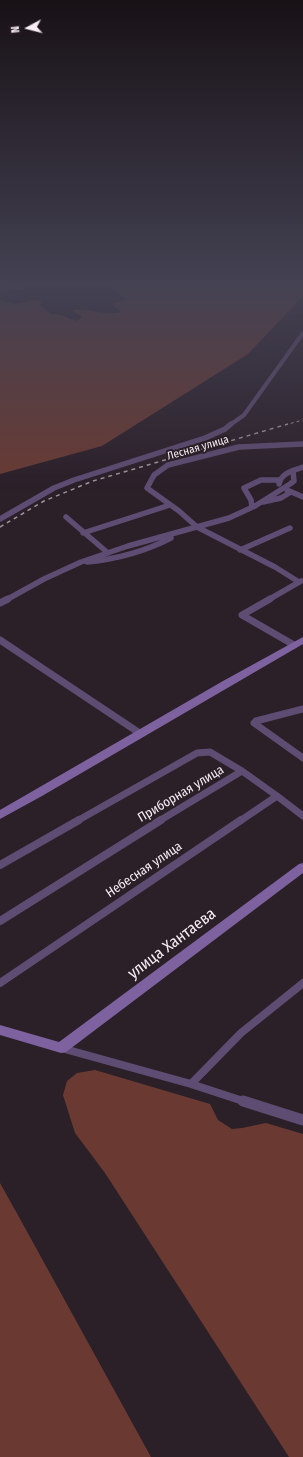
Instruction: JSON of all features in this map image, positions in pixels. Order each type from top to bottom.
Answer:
[{"type":"street","points":[[0,519],[67,483],[205,438],[225,429],[244,415],[287,355]]},
{"type":"street","name":"Лесная улица","points":[[301,581],[197,527],[179,511],[147,488],[154,475],[168,465],[225,449],[303,444]]},
{"type":"street","points":[[281,490],[280,480],[284,474],[303,467]]},
{"type":"street","points":[[0,603],[44,578],[78,563],[228,518],[242,512],[260,503],[294,481],[293,471]]},
{"type":"street","points":[[252,507],[252,501],[245,492],[244,488],[265,479],[280,480]]},
{"type":"street","points":[[281,490],[303,497]]},
{"type":"street","points":[[260,503],[281,498],[291,492]]},
{"type":"street","points":[[242,512],[261,508],[262,506],[260,503]]},
{"type":"street","points":[[83,533],[170,505]]},
{"type":"street","points":[[66,517],[108,553]]},
{"type":"street","points":[[240,550],[290,528]]},
{"type":"street","points":[[78,563],[103,561],[130,555],[166,540],[181,531]]},
{"type":"street","points":[[298,643],[242,615],[301,581]]},
{"type":"street","points":[[0,640],[141,734]]},
{"type":"street","points":[[0,815],[141,734],[213,690],[298,643]]},
{"type":"street","points":[[303,709],[256,721],[254,723],[303,758]]},
{"type":"street","name":"Приборная улица","points":[[0,865],[197,753],[210,752],[242,771]]},
{"type":"street","points":[[242,771],[303,816]]},
{"type":"street","name":"Приборная улица","points":[[0,920],[215,786],[242,771]]},
{"type":"street","name":"Небесная улица","points":[[0,983],[277,796]]},
{"type":"street","name":"улица Хантаева","points":[[61,1048],[303,867]]},
{"type":"street","points":[[191,1084],[241,1033],[303,983]]},
{"type":"street","points":[[0,1030],[191,1084],[303,1120]]},
{"type":"shaded area","points":[[0,355],[246,355],[102,446],[0,474]]},
{"type":"shaded area","points":[[95,1070],[210,1104],[218,1120],[232,1129],[266,1123],[303,1134],[303,1457],[289,1457],[105,1173],[75,1133],[63,1095],[67,1081],[77,1073]]},
{"type":"shaded area","points":[[0,1183],[19,1217],[151,1457],[0,1457]]},
{"type":"railway","points":[[285,425],[303,420]]},
{"type":"railway","points":[[0,527],[44,501],[93,481],[288,424]]}]
